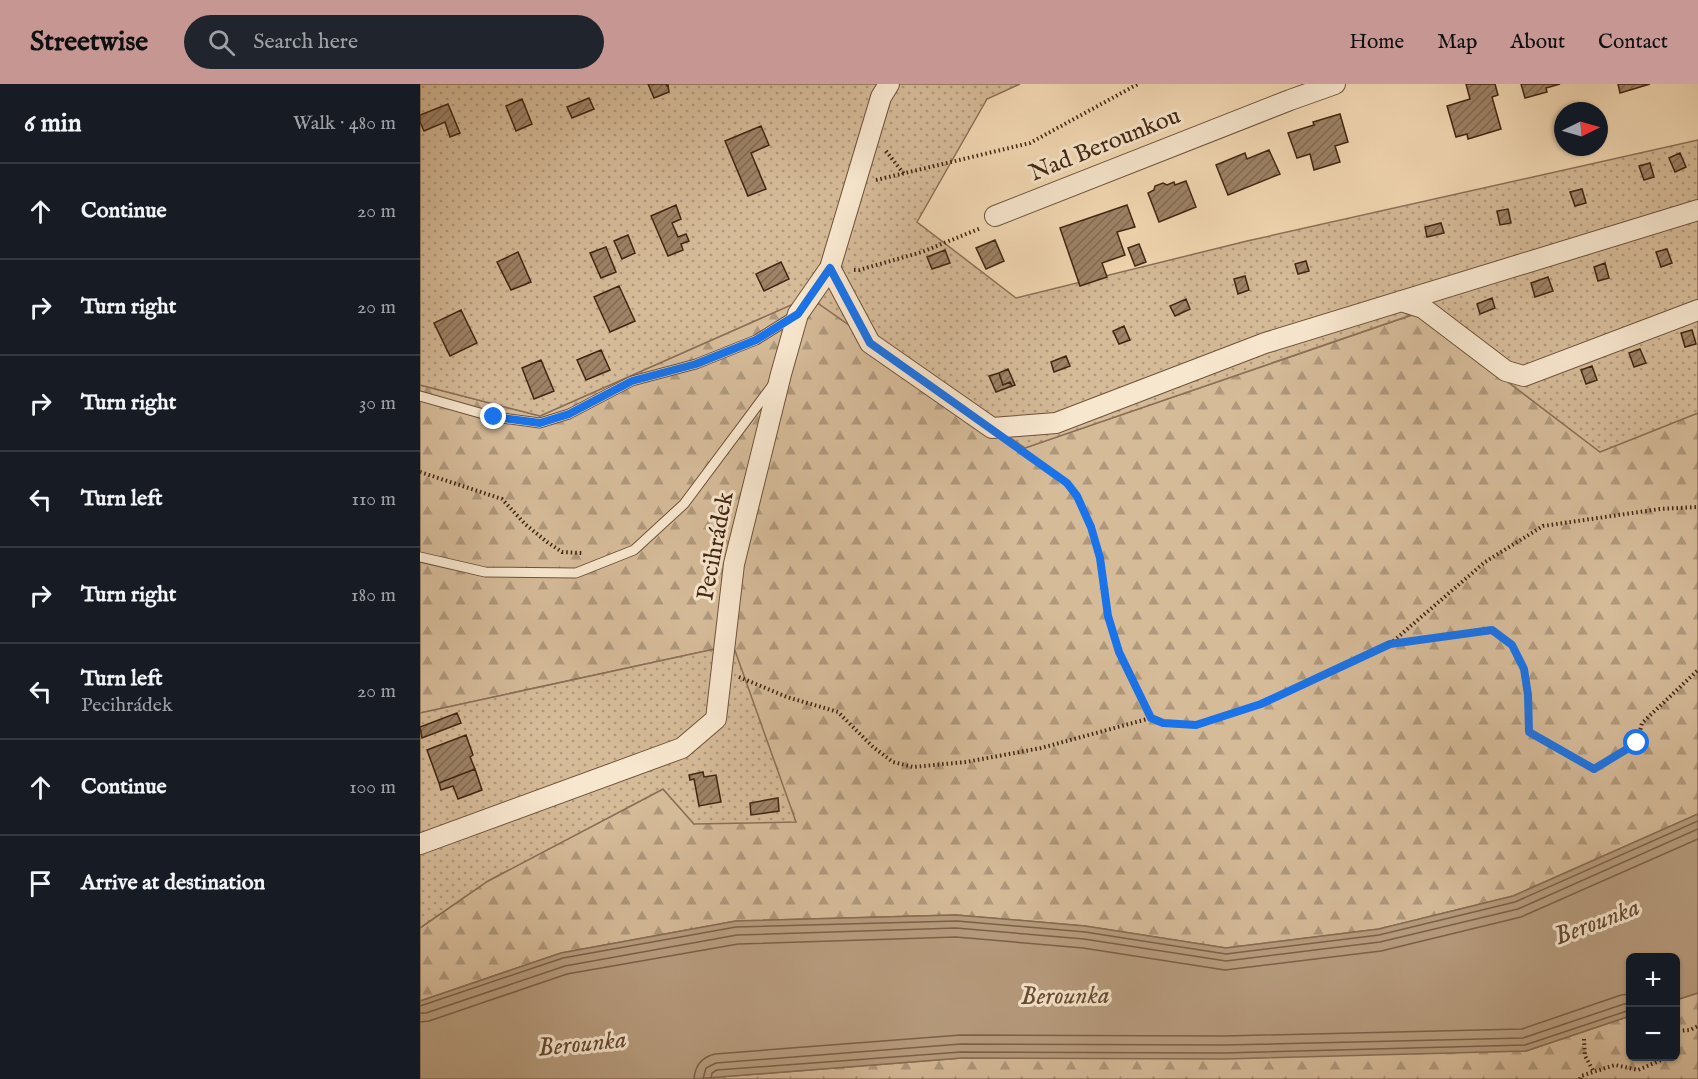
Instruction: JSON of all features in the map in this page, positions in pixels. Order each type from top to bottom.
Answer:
[{"type":"street","name":"Pecihrádek","points":[[420,844],[682,748],[716,719],[734,564],[781,374],[798,314],[830,268],[881,97],[889,84]]},
{"type":"street","name":"Nad Berounkou","points":[[995,216],[1335,84]]},
{"type":"street","points":[[830,268],[870,343],[992,428],[1056,423],[1265,343],[1698,210]]},
{"type":"street","points":[[1401,301],[1423,308],[1506,371],[1524,376],[1698,310]]},
{"type":"lane","points":[[420,396],[494,417],[540,423],[569,414],[632,381],[696,364],[756,340],[798,314]]},
{"type":"lane","points":[[420,557],[485,572],[576,573],[634,550],[684,504],[781,374]]},
{"type":"path","points":[[855,186],[1030,143],[1138,84]]},
{"type":"path","points":[[830,268],[859,270],[922,252],[993,223],[995,216]]},
{"type":"path","points":[[992,428],[1067,483],[1077,496],[1091,527],[1100,558],[1108,616],[1119,652],[1151,718]]},
{"type":"path","points":[[420,472],[502,499],[525,524],[562,552],[586,553]]},
{"type":"path","points":[[722,670],[787,697],[838,712],[873,747],[893,762],[913,767],[966,762],[1041,748],[1151,718],[1163,723],[1196,725],[1261,704],[1390,644],[1485,562],[1543,526],[1660,509],[1698,507]]},
{"type":"path","points":[[1390,644],[1492,630],[1512,645],[1524,669],[1528,695],[1529,732],[1594,769],[1637,743],[1642,723],[1698,670]]},
{"type":"path","points":[[1680,1031],[1690,1030],[1698,1026]]},
{"type":"path","points":[[1584,1040],[1585,1056],[1594,1072]]},
{"type":"path","points":[[1580,1079],[1615,1065],[1638,1070],[1659,1061]]},
{"type":"green space","points":[[420,84],[1020,84],[987,99],[917,222],[1016,298],[1247,241],[1698,140],[1698,413],[1600,452],[1417,313],[1025,448],[809,297],[540,416],[420,385]]},
{"type":"green space","points":[[809,297],[1025,448],[1418,313],[1600,452],[1698,413],[1698,814],[1513,896],[1379,929],[1226,948],[1085,926],[956,915],[736,921],[561,953],[420,1001],[420,928],[488,881],[663,789],[694,824],[733,645],[420,713],[420,385],[540,416]]},
{"type":"green space","points":[[733,645],[796,822],[694,824],[663,789],[488,881],[420,928],[420,713]]},
{"type":"green space","points":[[1698,993],[1698,1079],[694,1079],[962,1058],[1526,1051],[1626,1017],[1626,1061],[1680,1061],[1680,999]]},
{"type":"water","name":"Berounka","points":[[1698,814],[1698,993],[1680,999],[1680,953],[1626,953],[1626,1017],[1526,1051],[1224,1059],[962,1058],[694,1079],[420,1079],[420,1001],[561,953],[736,921],[956,915],[1085,926],[1226,948],[1379,929],[1513,896]]},
{"type":"building","points":[[648,84],[666,84],[669,92],[654,98]]},
{"type":"building","points":[[1466,84],[1495,84],[1498,95],[1492,97],[1501,129],[1468,139],[1467,134],[1456,137],[1447,106],[1470,99]]},
{"type":"building","points":[[1521,84],[1560,84],[1546,88],[1547,92],[1525,98]]},
{"type":"building","points":[[1618,84],[1650,84],[1620,93]]},
{"type":"building","points":[[589,98],[594,109],[572,118],[567,107]]},
{"type":"building","points":[[522,99],[532,124],[516,131],[506,106]]},
{"type":"building","points":[[448,104],[460,133],[450,137],[445,122],[424,131],[420,115]]},
{"type":"building","points":[[1340,114],[1348,142],[1335,146],[1340,162],[1314,170],[1310,154],[1297,158],[1288,133]]},
{"type":"building","points":[[761,126],[769,145],[751,153],[766,189],[748,196],[725,141]]},
{"type":"building","points":[[1269,150],[1280,174],[1228,195],[1216,165],[1245,153],[1247,159]]},
{"type":"building","points":[[1680,153],[1686,167],[1675,172],[1669,158]]},
{"type":"building","points":[[1650,163],[1654,177],[1644,180],[1639,166]]},
{"type":"building","points":[[1186,181],[1196,207],[1159,222],[1148,193],[1154,190],[1155,186],[1163,183],[1167,185],[1174,182],[1175,185]]},
{"type":"building","points":[[1582,189],[1586,203],[1575,206],[1570,192]]},
{"type":"building","points":[[676,205],[681,219],[672,223],[678,237],[686,234],[689,241],[681,244],[683,250],[668,256],[651,216]]},
{"type":"building","points":[[1127,205],[1135,227],[1117,232],[1125,255],[1102,263],[1107,277],[1080,286],[1060,228]]},
{"type":"building","points":[[1508,209],[1511,223],[1500,225],[1497,211]]},
{"type":"building","points":[[1441,223],[1444,233],[1427,237],[1425,227]]},
{"type":"building","points":[[628,235],[635,253],[622,259],[614,241]]},
{"type":"building","points":[[995,240],[1004,261],[986,269],[976,248]]},
{"type":"building","points":[[1139,244],[1146,262],[1135,266],[1128,248]]},
{"type":"building","points":[[606,247],[616,272],[601,278],[590,253]]},
{"type":"building","points":[[1667,249],[1672,263],[1661,267],[1656,252]]},
{"type":"building","points":[[945,250],[950,263],[932,269],[927,257]]},
{"type":"building","points":[[518,252],[531,282],[511,290],[497,262]]},
{"type":"building","points":[[1306,261],[1309,271],[1298,274],[1295,264]]},
{"type":"building","points":[[781,262],[789,279],[764,291],[756,274]]},
{"type":"building","points":[[1605,263],[1609,278],[1598,281],[1594,267]]},
{"type":"building","points":[[1245,276],[1249,290],[1238,294],[1234,279]]},
{"type":"building","points":[[1548,277],[1553,291],[1535,297],[1531,283]]},
{"type":"building","points":[[619,286],[635,321],[610,332],[594,297]]},
{"type":"building","points":[[1492,298],[1495,308],[1480,314],[1477,304]]},
{"type":"building","points":[[1186,299],[1190,309],[1175,316],[1170,306]]},
{"type":"building","points":[[461,310],[477,343],[450,356],[434,323]]},
{"type":"building","points":[[1124,326],[1130,340],[1119,344],[1113,331]]},
{"type":"building","points":[[1692,330],[1696,344],[1685,347],[1681,333]]},
{"type":"building","points":[[1640,349],[1646,363],[1634,367],[1629,353]]},
{"type":"building","points":[[601,350],[610,370],[586,380],[577,360]]},
{"type":"building","points":[[1066,356],[1070,366],[1054,372],[1051,362]]},
{"type":"building","points":[[541,360],[554,391],[534,399],[522,368]]},
{"type":"building","points":[[1592,366],[1597,380],[1586,384],[1581,370]]},
{"type":"building","points":[[1008,369],[1015,385],[1012,386],[1010,382],[1003,385],[999,373]]},
{"type":"building","points":[[999,373],[1003,385],[1010,382],[1012,386],[996,392],[989,376]]},
{"type":"building","points":[[457,713],[461,723],[422,738],[420,727]]},
{"type":"building","points":[[466,735],[475,769],[439,783],[427,750]]},
{"type":"building","points":[[475,769],[482,790],[458,799],[453,786],[441,790],[439,783]]},
{"type":"building","points":[[703,772],[704,777],[716,775],[721,802],[699,806],[694,779],[690,780],[689,775]]},
{"type":"building","points":[[778,798],[779,811],[751,815],[750,803]]},
{"type":"route","points":[[494,417],[540,423],[569,414],[632,381],[696,364],[756,340],[798,314],[830,268],[870,343],[1067,483],[1077,496],[1091,527],[1100,558],[1108,616],[1119,652],[1151,718],[1163,723],[1196,725],[1261,704],[1390,644],[1492,630],[1512,645],[1524,669],[1528,695],[1529,732],[1594,769],[1637,743]]}]
